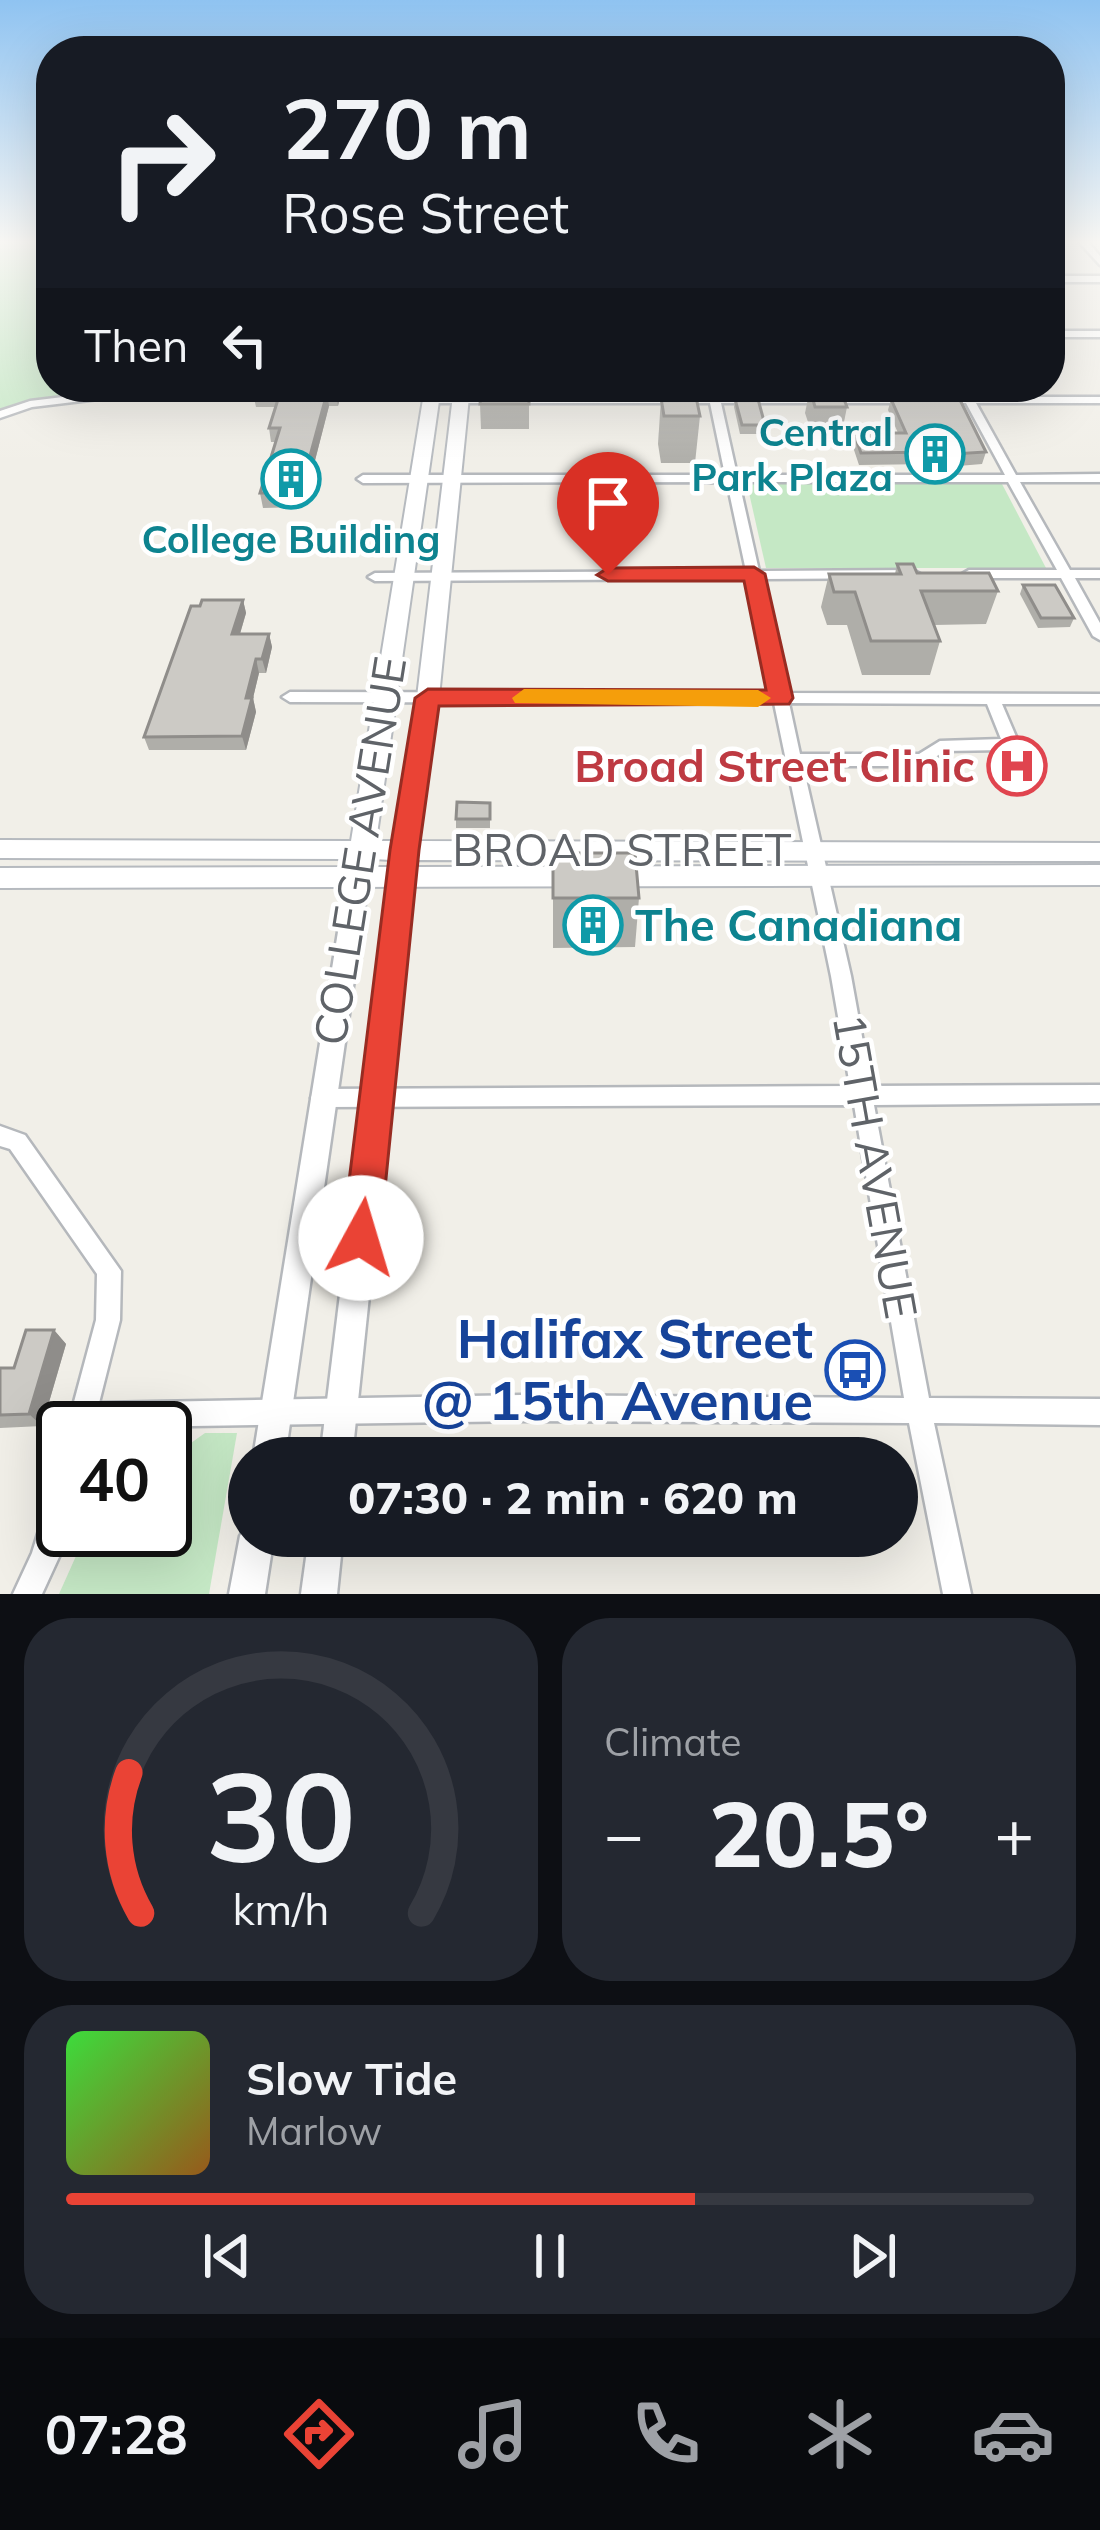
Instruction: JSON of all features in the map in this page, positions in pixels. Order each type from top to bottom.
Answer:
[{"type":"main road","name":"COLLEGE AVENUE","points":[[360,863],[430,402]]},
{"type":"main road","name":"COLLEGE AVENUE","points":[[403,863],[428,698],[460,402]]},
{"type":"main road","name":"BROAD STREET","points":[[0,849],[360,863],[816,863],[1100,853]]},
{"type":"main road","name":"BROAD STREET","points":[[0,878],[360,863]]},
{"type":"main road","name":"BROAD STREET","points":[[816,863],[1100,875]]},
{"type":"street","points":[[1065,334],[1100,334]]},
{"type":"street","points":[[1065,398],[1100,400]]},
{"type":"street","points":[[0,415],[47,402]]},
{"type":"street","name":"15TH AVENUE","points":[[715,402],[816,863],[958,1594]]},
{"type":"street","points":[[971,402],[1100,636]]},
{"type":"street","points":[[363,479],[1100,478]]},
{"type":"street","points":[[375,577],[928,574]]},
{"type":"street","points":[[951,574],[1100,574]]},
{"type":"street","points":[[290,697],[1100,699]]},
{"type":"street","points":[[794,760],[922,760],[940,746],[1005,746],[1009,739],[993,699]]},
{"type":"street","name":"COLLEGE AVENUE","points":[[272,1437],[360,863]]},
{"type":"street","name":"COLLEGE AVENUE","points":[[338,1437],[403,863]]},
{"type":"street","points":[[321,1098],[1100,1094]]},
{"type":"street","points":[[0,1136],[17,1142],[110,1270],[108,1320],[87,1401]]},
{"type":"street","points":[[192,1417],[341,1412],[1100,1412]]},
{"type":"street","points":[[27,1594],[45,1557]]},
{"type":"street","points":[[248,1594],[253,1557]]},
{"type":"street","points":[[320,1594],[324,1557]]},
{"type":"green space","points":[[0,316],[36,316],[36,402],[80,402],[0,418]]},
{"type":"green space","points":[[747,484],[1002,484],[1046,568],[766,568]]},
{"type":"green space","points":[[205,1433],[237,1433],[228,1437],[228,1485],[209,1594],[59,1594],[76,1557],[192,1557],[192,1442]]},
{"type":"building","points":[[277,402],[325,402],[300,493],[260,493],[280,428],[269,428]]},
{"type":"building","points":[[480,402],[529,402],[529,404]]},
{"type":"building","points":[[662,402],[697,402],[700,416],[664,416]]},
{"type":"building","points":[[736,402],[759,402],[765,425],[742,425]]},
{"type":"building","points":[[814,402],[845,402],[847,407],[815,407]]},
{"type":"building","points":[[892,402],[961,402],[986,452],[861,453],[854,433],[906,433]]},
{"type":"building","points":[[897,564],[913,564],[917,573],[989,573],[998,591],[921,591],[940,641],[871,641],[855,592],[834,592],[829,574],[901,574]]},
{"type":"building","points":[[1023,585],[1055,585],[1074,618],[1041,618]]},
{"type":"building","points":[[202,600],[243,600],[232,634],[269,634],[262,659],[256,659],[242,736],[144,737],[191,606],[200,606]]},
{"type":"building","points":[[457,802],[490,803],[490,819],[456,819]]},
{"type":"building","points":[[553,853],[635,853],[639,898],[553,898]]},
{"type":"building","points":[[26,1330],[54,1330],[29,1414],[0,1415],[0,1368],[14,1368]]},
{"type":"slow traffic","points":[[524,698],[758,698]]},
{"type":"place","name":"Central Park Plaza","points":[[935,454]]},
{"type":"place","name":"College Building","points":[[291,479]]},
{"type":"place","name":"Broad Street Clinic","points":[[1017,766]]},
{"type":"place","name":"The Canadiana","points":[[593,925]]},
{"type":"place","name":"Halifax Street @ 15th Avenue","points":[[855,1370]]},
{"type":"route","points":[[361,1238],[404,850],[428,698],[781,698],[754,574],[608,575]]}]
